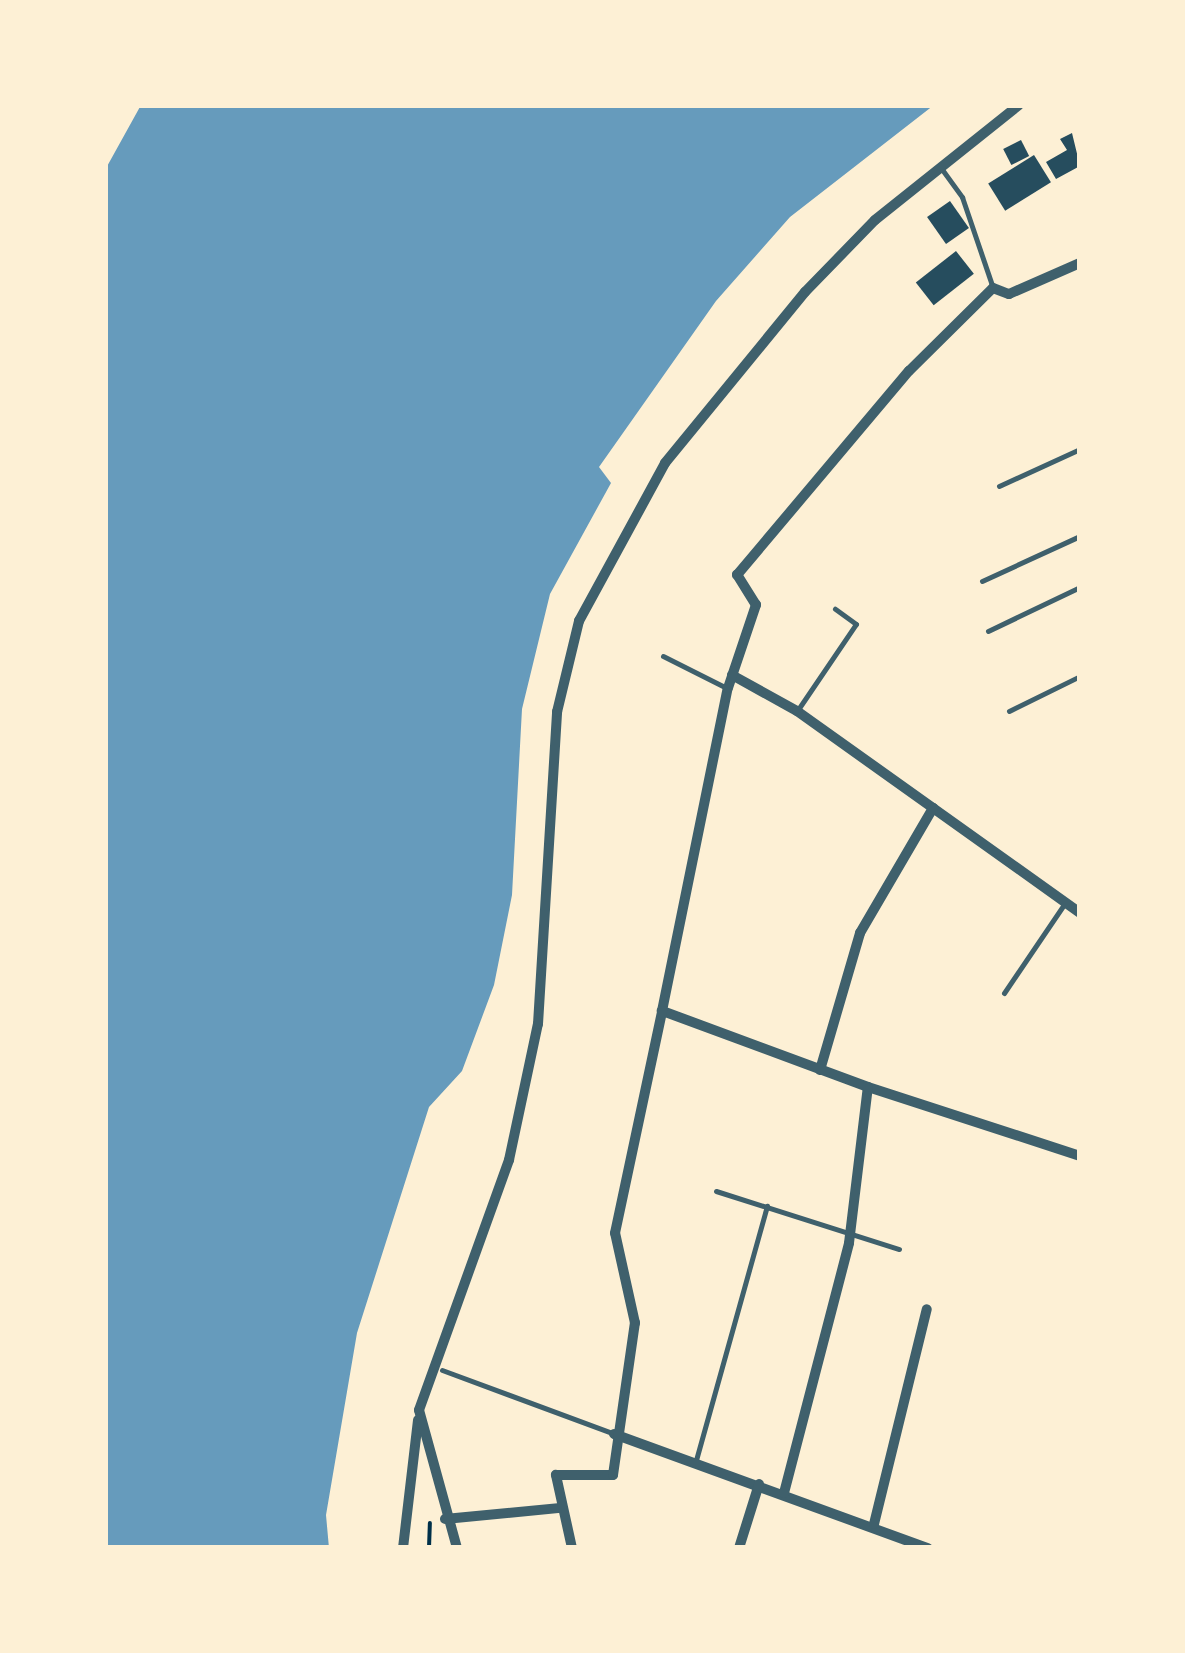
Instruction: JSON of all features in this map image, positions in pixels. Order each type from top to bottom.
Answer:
[{"type":"street","points":[[403,1548],[419,1410],[510,1160],[538,1024],[557,712],[579,621],[631,514],[711,405],[842,251],[1019,105]]},
{"type":"street","points":[[572,1548],[560,1508],[556,1474],[613,1475],[614,1434],[635,1323],[615,1233],[728,688],[756,606],[740,566],[993,288],[1009,294],[1080,263]]},
{"type":"street","points":[[732,675],[797,711],[1080,913]]},
{"type":"street","points":[[820,1070],[860,932],[934,808]]},
{"type":"street","points":[[662,1012],[868,1087],[1080,1156]]},
{"type":"street","points":[[784,1493],[812,1412],[847,1233],[868,1087]]},
{"type":"street","points":[[874,1524],[926,1309]]},
{"type":"street","points":[[419,1410],[445,1519],[457,1548]]},
{"type":"street","points":[[614,1434],[874,1524],[928,1548]]},
{"type":"street","points":[[738,1548],[760,1484]]},
{"type":"street","points":[[445,1519],[560,1508]]},
{"type":"lane","points":[[940,167],[962,197],[993,288]]},
{"type":"lane","points":[[999,486],[1080,449]]},
{"type":"lane","points":[[982,582],[1080,536]]},
{"type":"lane","points":[[988,631],[1080,586]]},
{"type":"lane","points":[[797,711],[856,624],[835,609]]},
{"type":"lane","points":[[663,656],[728,688]]},
{"type":"lane","points":[[1009,711],[1080,676]]},
{"type":"lane","points":[[1004,993],[1065,903]]},
{"type":"lane","points":[[716,1191],[900,1249]]},
{"type":"lane","points":[[696,1460],[768,1206]]},
{"type":"lane","points":[[437,1368],[614,1434]]},
{"type":"path","points":[[429,1548],[430,1504]]},
{"type":"water","points":[[141,105],[934,105],[790,217],[716,301],[599,467],[611,483],[550,594],[522,709],[512,895],[494,985],[462,1071],[429,1107],[357,1333],[326,1515],[329,1548],[105,1548],[105,170]]},
{"type":"building","points":[[1072,133],[1080,166],[1056,179],[1046,162],[1067,150],[1060,139]]},
{"type":"building","points":[[1021,140],[1029,156],[1011,165],[1003,149]]},
{"type":"building","points":[[1034,155],[1051,182],[1005,211],[988,184]]},
{"type":"building","points":[[950,201],[969,228],[946,244],[927,217]]},
{"type":"building","points":[[956,251],[974,274],[934,305],[916,282]]}]
